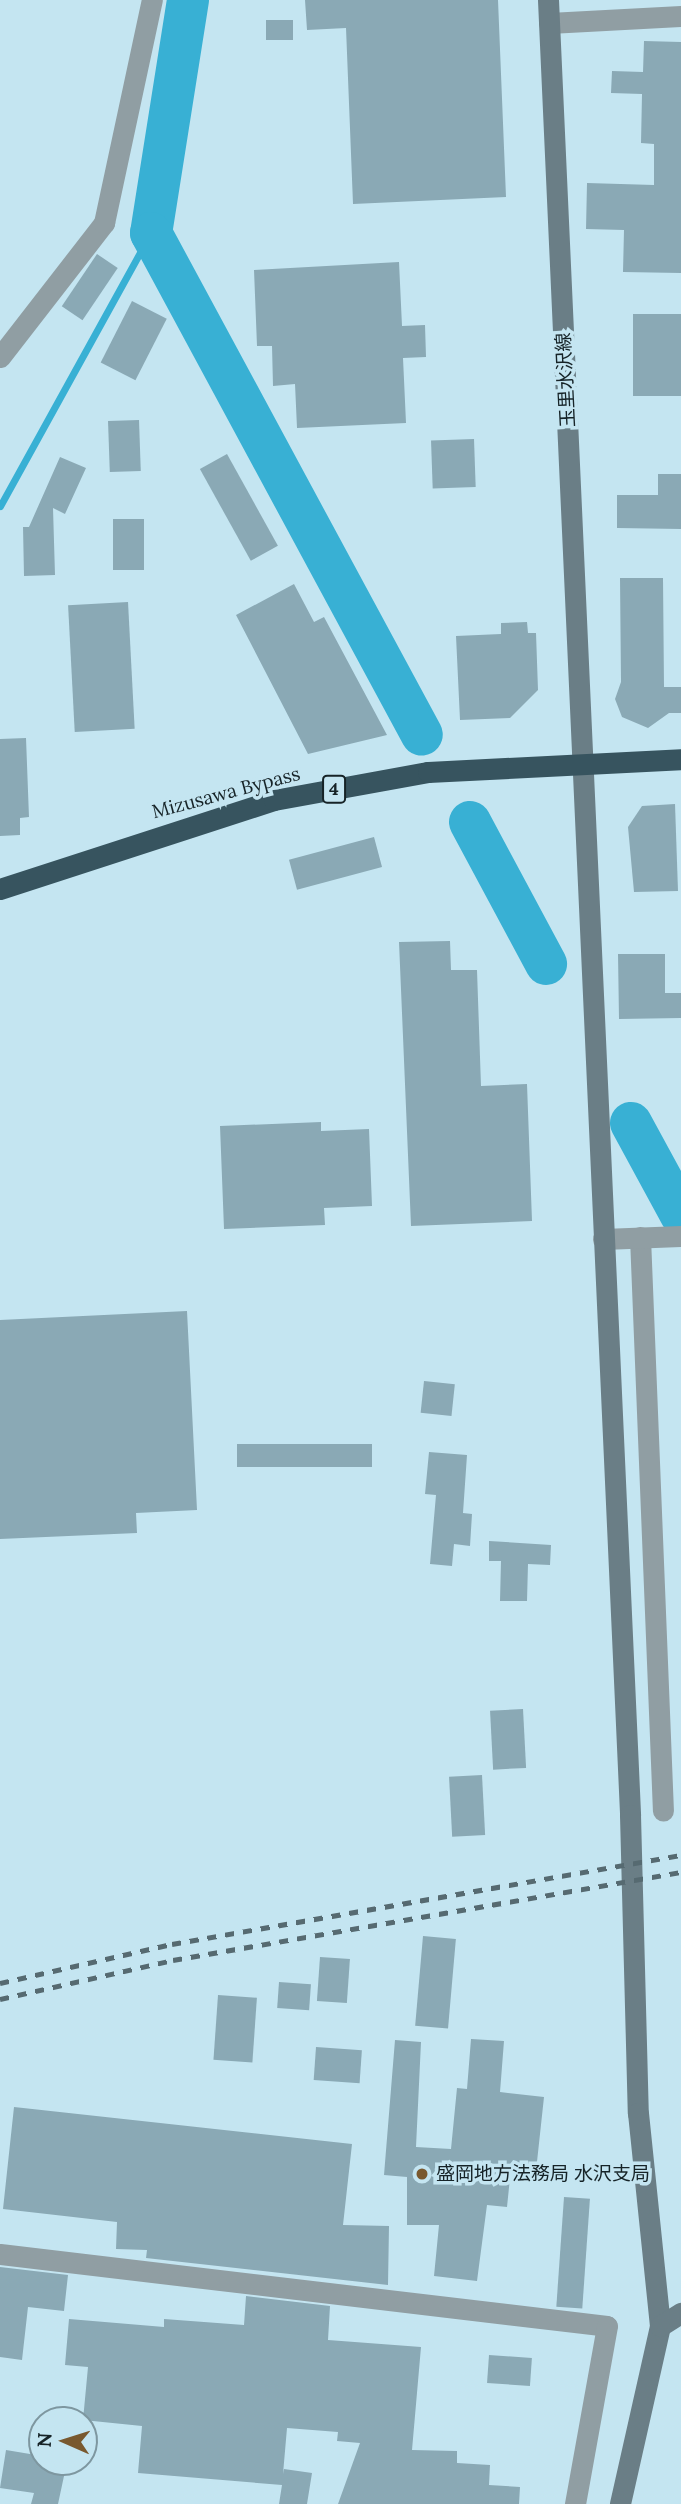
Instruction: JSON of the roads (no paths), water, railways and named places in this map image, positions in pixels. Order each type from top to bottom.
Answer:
[{"type":"highway","name":"Mizusawa Bypass","points":[[0,889],[274,800],[428,772],[583,760],[681,759]]},
{"type":"street","points":[[0,357],[104,223],[152,0]]},
{"type":"street","name":"玉里水沢線","points":[[548,0],[630,1815],[638,2113],[660,2326],[620,2504]]},
{"type":"street","points":[[550,23],[681,16]]},
{"type":"street","points":[[603,1239],[677,1236]]},
{"type":"street","points":[[640,1237],[663,1811]]},
{"type":"street","points":[[0,2254],[607,2326],[575,2504]]},
{"type":"street","points":[[660,2326],[681,2313]]},
{"type":"waterway","points":[[188,0],[151,233],[422,735]]},
{"type":"waterway","points":[[0,506],[151,233]]},
{"type":"waterway","points":[[470,822],[546,964]]},
{"type":"waterway","points":[[631,1123],[681,1215]]},
{"type":"railway","points":[[0,1983],[172,1944],[681,1855]]},
{"type":"railway","points":[[0,1999],[173,1960],[681,1872]]},
{"type":"place","name":"盛岡地方法務局 水沢支局","points":[[422,2174]]}]
